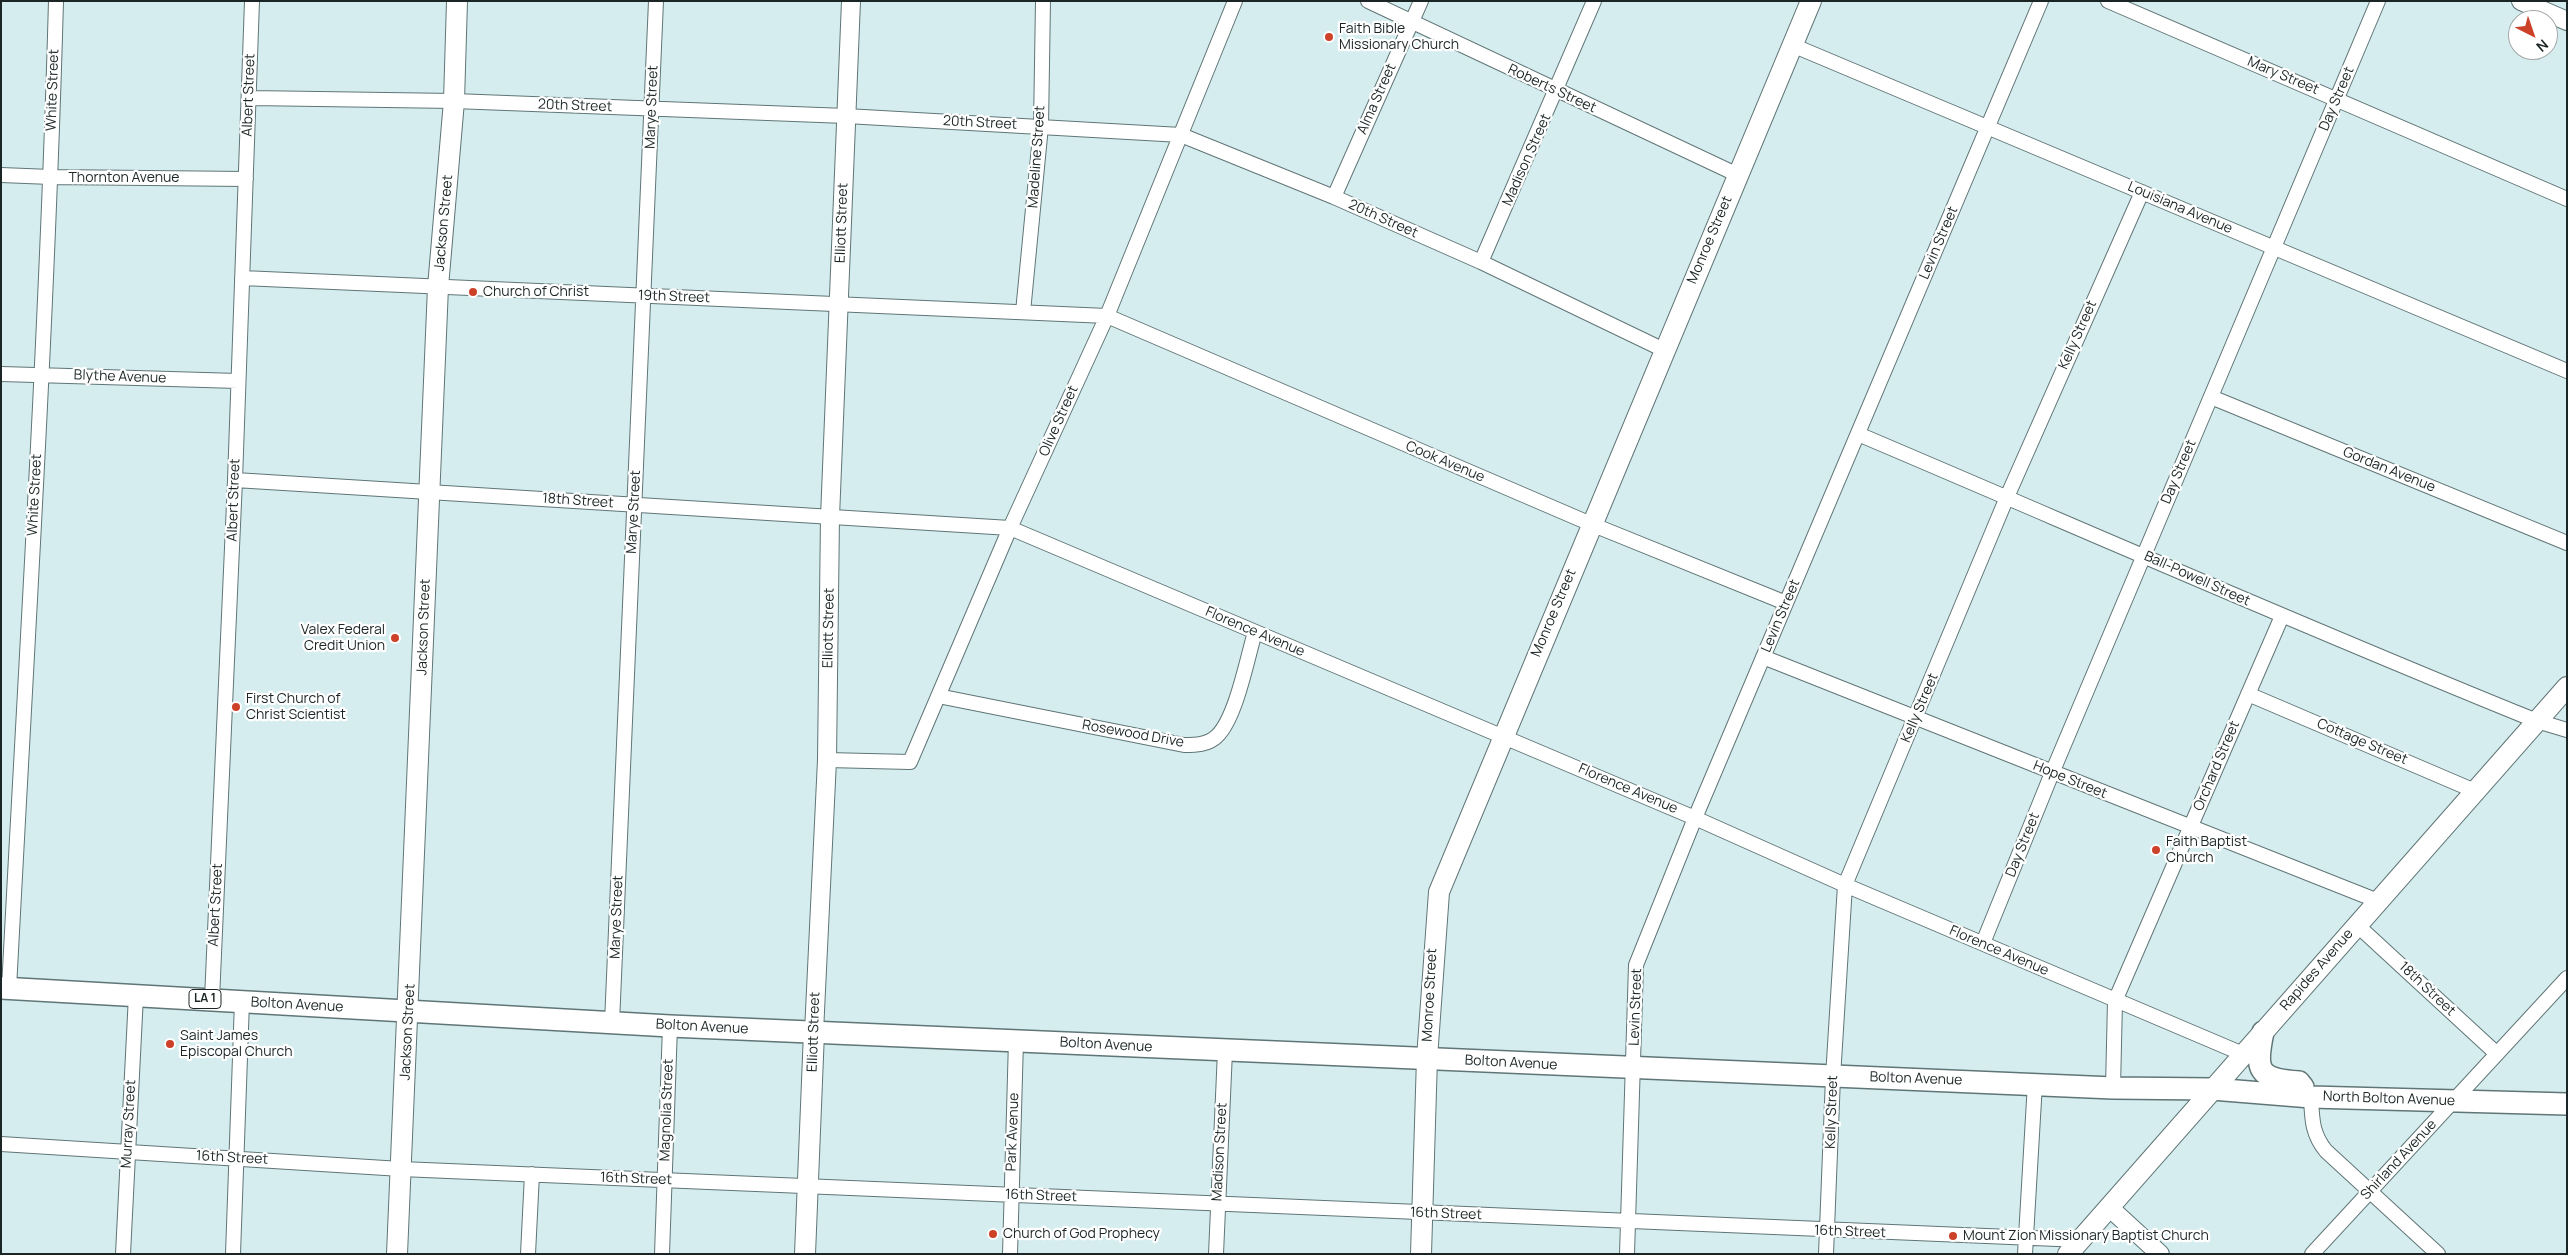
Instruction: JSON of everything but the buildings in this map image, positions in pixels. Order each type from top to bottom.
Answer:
[{"type":"main road","name":"Jackson Street","points":[[397,1254],[409,1011],[438,287],[454,102],[456,1]]},
{"type":"main road","name":"Monroe Street","points":[[1421,1254],[1427,1058],[1439,892],[1502,736],[1811,1]]},
{"type":"main road","name":"Rapides Avenue","points":[[2075,1247],[2567,687]]},
{"type":"main road","name":"Bolton Avenue","points":[[5,988],[670,1026],[1016,1040],[1224,1051],[1427,1058],[1634,1069],[2035,1083],[2112,1088],[2212,1089]]},
{"type":"main road","name":"Elliott Street","points":[[805,1254],[814,1032]]},
{"type":"main road","points":[[2263,1032],[2258,1057],[2260,1066],[2267,1075],[2299,1082],[2311,1097]]},
{"type":"main road","name":"North Bolton Avenue","points":[[2212,1089],[2311,1097],[2567,1104]]},
{"type":"street","name":"White Street","points":[[5,988],[42,375],[51,178],[56,1]]},
{"type":"street","name":"Albert Street","points":[[212,999],[235,480],[252,1]]},
{"type":"street","name":"Marye Street","points":[[612,1023],[634,505],[645,296],[656,1]]},
{"type":"street","name":"Elliott Street","points":[[814,1032],[827,760],[830,517],[851,1]]},
{"type":"street","name":"Madeline Street","points":[[1022,312],[1041,126],[1043,1]]},
{"type":"street","name":"Olive Street","points":[[827,760],[910,762],[1010,528],[1107,316],[1235,1]]},
{"type":"street","name":"Roberts Street","points":[[1368,1],[1557,92],[1738,175]]},
{"type":"street","name":"Alma Street","points":[[1334,197],[1420,1]]},
{"type":"street","name":"Madison Street","points":[[1482,262],[1557,92],[1594,1]]},
{"type":"street","name":"Levin Street","points":[[1627,1254],[1636,965],[1695,818],[2041,1]]},
{"type":"street","name":"Mary Street","points":[[2108,1],[2337,98],[2567,199]]},
{"type":"street","name":"Day Street","points":[[1983,943],[2052,773],[2378,1]]},
{"type":"street","points":[[2521,1],[2567,21]]},
{"type":"street","name":"Louisiana Avenue","points":[[1792,45],[2567,371]]},
{"type":"street","name":"20th Street","points":[[250,98],[454,102],[846,116],[1181,135],[1334,197],[1482,262],[1664,350]]},
{"type":"street","name":"Thornton Avenue","points":[[1,175],[51,178],[246,179]]},
{"type":"street","name":"Kelly Street","points":[[1826,1254],[1833,1077],[1845,885],[2007,497],[2142,192]]},
{"type":"street","name":"19th Street","points":[[242,278],[1107,316]]},
{"type":"street","name":"Cook Avenue","points":[[1107,316],[1591,524],[1786,603]]},
{"type":"street","name":"Blythe Avenue","points":[[1,374],[238,381]]},
{"type":"street","name":"Gordan Avenue","points":[[2211,397],[2567,543]]},
{"type":"street","name":"Ball-Powell Street","points":[[1858,434],[2144,555],[2282,616],[2537,721],[2567,730]]},
{"type":"street","name":"18th Street","points":[[235,480],[1010,528]]},
{"type":"street","name":"Florence Avenue","points":[[1010,528],[1695,818],[1845,885],[2243,1054]]},
{"type":"street","name":"Orchard Street","points":[[2112,1088],[2115,1001],[2282,616]]},
{"type":"street","name":"Rosewood Drive","points":[[938,696],[1184,745],[1202,744],[1216,738],[1229,721],[1255,632]]},
{"type":"street","name":"Hope Street","points":[[1763,657],[2378,901]]},
{"type":"street","name":"Cottage Street","points":[[2248,694],[2475,791]]},
{"type":"street","name":"18th Street","points":[[2357,925],[2497,1054]]},
{"type":"street","name":"Shirland Avenue","points":[[2312,1254],[2567,978]]},
{"type":"street","name":"Murray Street","points":[[123,1254],[136,995]]},
{"type":"street","points":[[233,1254],[242,1001]]},
{"type":"street","name":"Magnolia Street","points":[[662,1254],[670,1026]]},
{"type":"street","name":"Park Avenue","points":[[1010,1254],[1016,1040]]},
{"type":"street","name":"Madison Street","points":[[1216,1254],[1224,1051]]},
{"type":"street","points":[[2025,1254],[2035,1083]]},
{"type":"street","points":[[2311,1097],[2312,1126],[2317,1140],[2370,1192],[2438,1254]]},
{"type":"street","name":"16th Street","points":[[1,1144],[401,1169],[2026,1239],[2075,1247]]},
{"type":"street","points":[[528,1254],[532,1174]]},
{"type":"street","points":[[2110,1208],[2160,1254]]},
{"type":"place","name":"Faith Bible Missionary Church","points":[[1329,37]]},
{"type":"place","name":"Church of Christ","points":[[473,292]]},
{"type":"place","name":"Valex Federal Credit Union","points":[[395,638]]},
{"type":"place","name":"First Church of Christ Scientist","points":[[236,707]]},
{"type":"place","name":"Faith Baptist Church","points":[[2156,850]]},
{"type":"place","name":"Saint James Episcopal Church","points":[[170,1044]]},
{"type":"place","name":"Church of God Prophecy","points":[[993,1234]]},
{"type":"place","name":"Mount Zion Missionary Baptist Church","points":[[1953,1236]]}]
